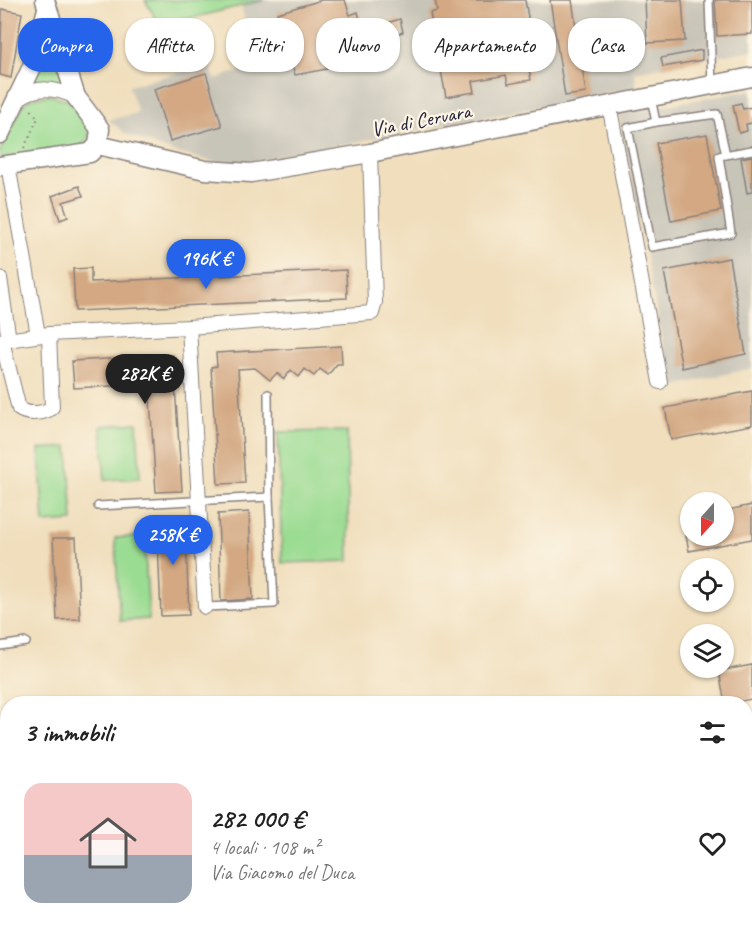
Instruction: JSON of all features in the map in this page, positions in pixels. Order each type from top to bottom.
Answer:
[{"type":"street","points":[[0,134],[21,101],[30,72]]},
{"type":"street","points":[[0,279],[4,341],[19,409],[25,413],[48,411],[52,407],[44,334],[4,165],[85,155],[94,151],[98,145],[100,129],[76,97],[65,72]]},
{"type":"street","name":"Via di Cervara","points":[[98,145],[228,173],[251,173],[370,153],[752,77]]},
{"type":"street","points":[[21,101],[43,88],[56,89],[76,97]]},
{"type":"street","points":[[609,104],[660,382]]},
{"type":"street","points":[[4,341],[44,334],[189,327],[372,313],[375,302],[370,153]]},
{"type":"street","points":[[189,327],[206,607]]},
{"type":"lane","points":[[709,0],[712,85]]},
{"type":"lane","points":[[651,96],[656,122]]},
{"type":"lane","points":[[726,155],[717,114],[628,128],[652,248],[731,233],[719,156],[726,155],[752,150]]},
{"type":"lane","points":[[206,607],[274,604],[269,497],[268,394]]},
{"type":"lane","points":[[98,506],[269,497]]},
{"type":"lane","points":[[0,646],[26,642]]},
{"type":"path","points":[[21,101],[36,113],[38,118],[23,149]]},
{"type":"shaded area","points":[[264,0],[752,0],[752,50],[645,70],[645,18],[568,18],[568,72],[635,72],[636,88],[240,164],[224,164],[174,152],[128,135],[108,120],[138,113],[129,86],[181,72],[213,72],[215,79],[236,72],[304,72],[304,18],[244,18],[241,6]]},
{"type":"shaded area","points":[[752,90],[752,368],[671,387],[619,114]]},
{"type":"green space","points":[[145,0],[264,0],[193,18],[156,18]]},
{"type":"green space","points":[[36,72],[61,72],[66,88],[49,82],[32,86]]},
{"type":"green space","points":[[50,95],[70,101],[90,130],[88,140],[77,148],[0,159],[0,151],[25,102],[31,98]]},
{"type":"green space","points":[[137,423],[140,478],[105,480],[101,426]]},
{"type":"green space","points":[[347,431],[349,561],[282,563],[278,432]]},
{"type":"green space","points":[[68,447],[73,521],[44,523],[39,449]]},
{"type":"green space","points":[[144,536],[149,619],[120,621],[115,538]]},
{"type":"building","points":[[322,0],[345,0],[350,15],[358,12],[360,18],[316,18],[316,71],[295,75],[294,72],[304,72],[304,18],[278,18],[277,13]]},
{"type":"building","points":[[435,0],[525,0],[528,18],[431,18],[430,13],[437,11]]},
{"type":"building","points":[[550,0],[572,0],[575,18],[568,18],[568,72],[583,72],[586,93],[565,96],[556,38],[556,18],[553,18]]},
{"type":"building","points":[[645,0],[682,0],[685,41],[647,43]]},
{"type":"building","points":[[715,0],[752,0],[752,34],[717,36]]},
{"type":"building","points":[[2,9],[22,13],[21,18],[18,18],[18,37],[11,78],[0,75]]},
{"type":"building","points":[[702,50],[702,60],[663,67],[661,58]]},
{"type":"building","points":[[441,72],[530,72],[531,80],[508,84],[506,75],[473,81],[475,92],[446,97]]},
{"type":"building","points":[[206,73],[222,126],[170,141],[154,89]]},
{"type":"building","points":[[741,103],[743,109],[752,107],[752,123],[746,124],[747,131],[739,133],[733,105]]},
{"type":"building","points":[[707,134],[721,211],[671,221],[656,143]]},
{"type":"building","points":[[752,156],[752,192],[747,193],[741,158]]},
{"type":"building","points":[[79,186],[83,196],[63,202],[68,217],[60,220],[52,196]]},
{"type":"building","points":[[729,258],[746,354],[682,368],[664,271]]},
{"type":"building","points":[[91,268],[91,282],[346,270],[347,298],[75,311],[73,269]]},
{"type":"building","points":[[341,346],[342,364],[337,364],[328,375],[320,369],[314,376],[305,369],[299,377],[291,370],[284,379],[277,373],[270,380],[255,368],[238,369],[245,483],[218,484],[211,367],[217,366],[216,353]]},
{"type":"building","points":[[173,355],[182,491],[156,492],[149,384],[74,388],[72,361]]},
{"type":"building","points":[[752,391],[752,425],[671,440],[665,408]]},
{"type":"building","points":[[752,505],[752,539],[734,542],[734,509]]},
{"type":"building","points":[[249,512],[253,599],[221,601],[218,514]]},
{"type":"building","points":[[185,515],[189,615],[161,616],[157,517]]},
{"type":"building","points":[[53,538],[76,538],[80,619],[57,620]]},
{"type":"building","points":[[688,546],[715,546],[689,551]]},
{"type":"building","points":[[752,665],[752,696],[724,696],[720,678],[734,678],[734,668]]}]
